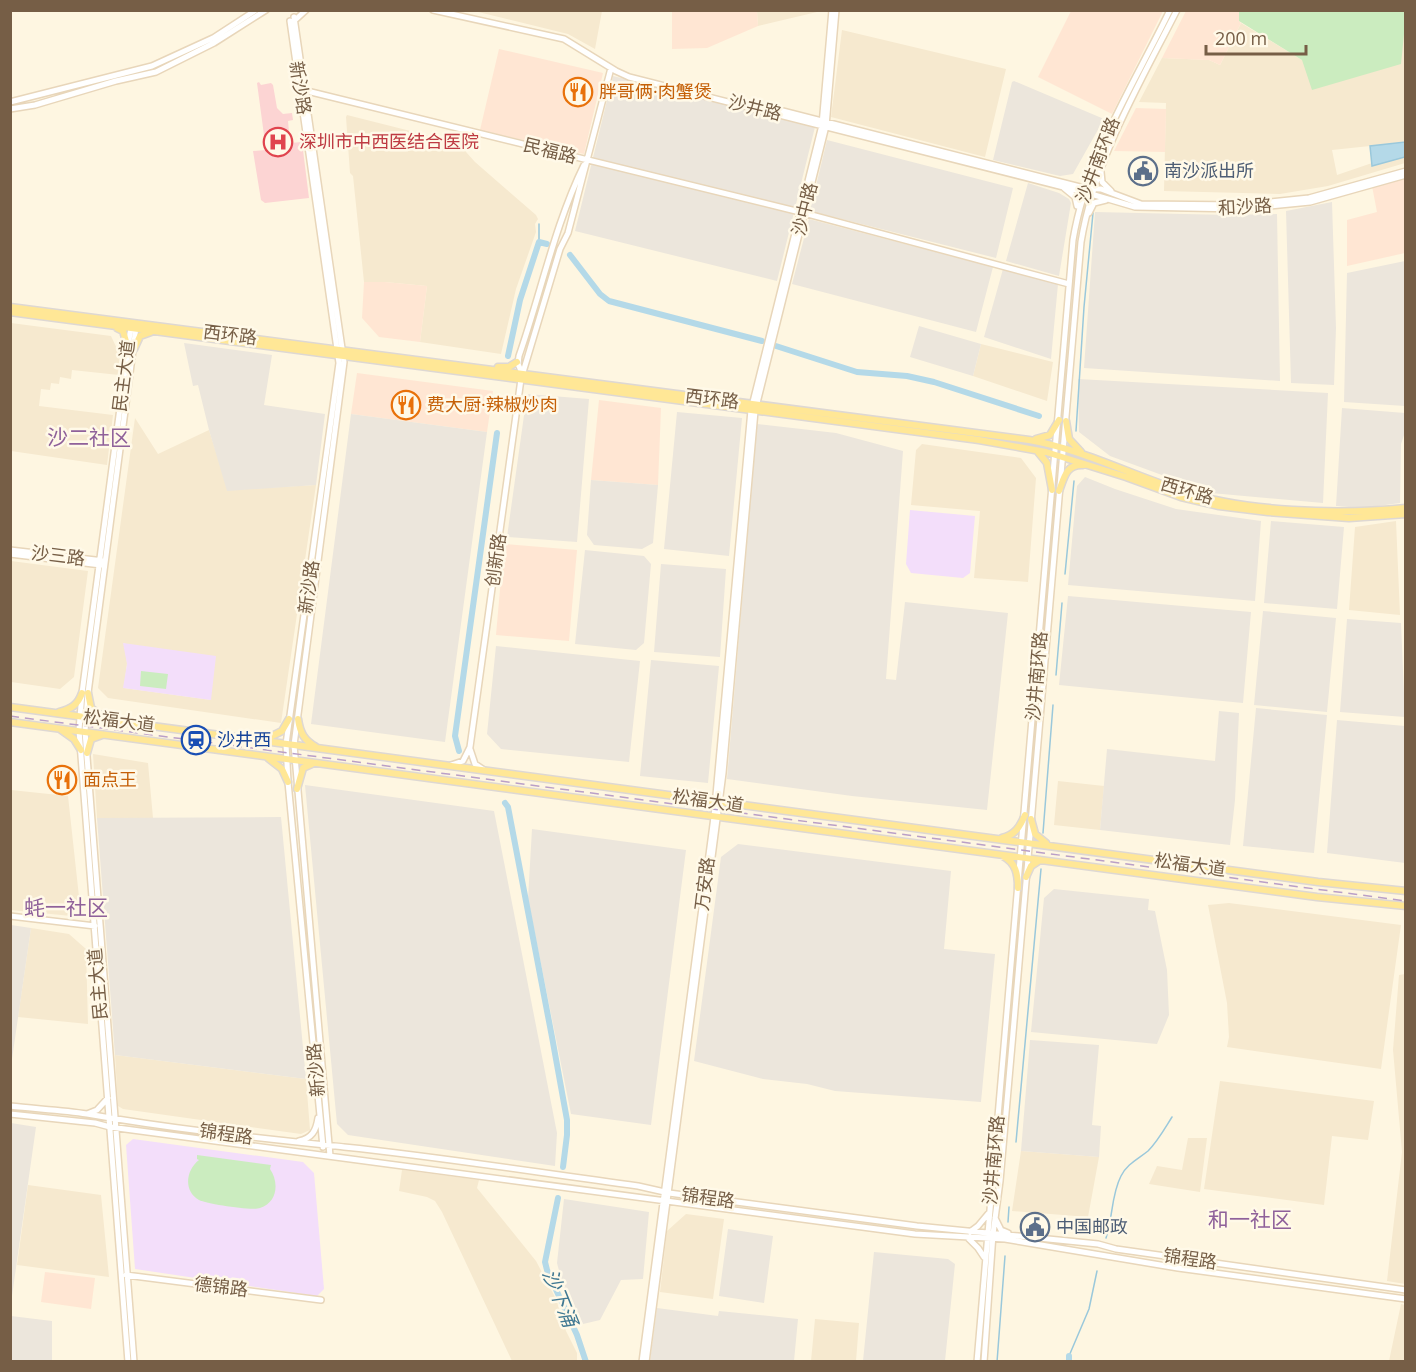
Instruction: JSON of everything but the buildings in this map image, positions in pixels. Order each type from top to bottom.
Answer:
[{"type":"main road","points":[[10,102],[152,66],[213,38],[256,10]]},
{"type":"main road","points":[[10,109],[35,105],[156,72],[214,43],[266,10]]},
{"type":"main road","points":[[293,19],[300,10]]},
{"type":"main road","points":[[293,19],[306,10]]},
{"type":"main road","name":"沙井路","points":[[433,10],[564,39],[629,77],[825,123],[1060,186],[1084,190]]},
{"type":"main road","name":"沙井路","points":[[445,10],[565,37],[630,75],[1084,190]]},
{"type":"main road","name":"沙中路","points":[[754,407],[825,123],[834,10]]},
{"type":"main road","name":"沙井南环路","points":[[1062,420],[1069,284],[1077,215],[1084,190],[1113,118],[1170,10]]},
{"type":"main road","name":"沙井南环路","points":[[1026,842],[1025,814],[1058,456],[1083,228],[1092,191],[1120,121],[1177,10]]},
{"type":"main road","name":"新沙路","points":[[293,19],[344,369],[294,745],[327,1128],[326,1145]]},
{"type":"main road","name":"创新路","points":[[470,747],[521,376],[560,249],[568,233],[611,68]]},
{"type":"main road","name":"民福路","points":[[302,90],[802,213],[1069,284]]},
{"type":"main road","name":"创新路","points":[[521,376],[519,356],[576,180],[587,160]]},
{"type":"main road","points":[[1101,166],[1102,182],[1120,197]]},
{"type":"main road","name":"和沙路","points":[[1092,191],[1101,189],[1141,204],[1224,206],[1282,202],[1330,194],[1406,173]]},
{"type":"main road","name":"和沙路","points":[[1084,190],[1129,206],[1259,208],[1331,197],[1406,173]]},
{"type":"main road","points":[[1060,186],[1075,197],[1077,215]]},
{"type":"main road","points":[[1083,228],[1092,205],[1109,199]]},
{"type":"main road","name":"西环路","points":[[10,307],[154,331],[495,370],[521,376]]},
{"type":"main road","name":"西环路","points":[[10,312],[1029,440],[1083,455],[1183,492],[1229,502],[1348,512],[1406,508]]},
{"type":"main road","points":[[111,325],[123,331],[131,348],[140,336],[154,331]]},
{"type":"main road","name":"民主大道","points":[[112,1119],[108,1098],[82,731],[133,327]]},
{"type":"main road","name":"新沙路","points":[[327,1155],[320,1111],[286,744],[300,658],[340,352]]},
{"type":"main road","points":[[495,370],[509,367],[516,362]]},
{"type":"main road","name":"西环路","points":[[754,407],[1035,450],[1090,465],[1201,503],[1237,509],[1349,518],[1406,514]]},
{"type":"main road","name":"万安路","points":[[644,1362],[716,817],[754,407]]},
{"type":"main road","points":[[1029,440],[1049,436],[1062,420]]},
{"type":"main road","points":[[1062,420],[1069,439],[1083,455]]},
{"type":"main road","points":[[1035,450],[1047,463],[1055,491]]},
{"type":"main road","points":[[1055,491],[1070,467],[1090,465]]},
{"type":"main road","name":"沙井南环路","points":[[992,1215],[1018,888],[1031,819],[1055,491]]},
{"type":"main road","name":"沙三路","points":[[10,552],[103,563]]},
{"type":"main road","points":[[54,713],[73,707],[85,693],[94,711],[111,720]]},
{"type":"main road","name":"松福大道","points":[[10,707],[1318,882],[1406,891]]},
{"type":"main road","points":[[263,740],[274,737],[282,731],[289,719]]},
{"type":"main road","points":[[298,719],[304,739],[322,749]]},
{"type":"main road","name":"松福大道","points":[[10,722],[1312,896],[1406,906]]},
{"type":"main road","points":[[54,727],[70,735],[84,752],[92,739],[108,734]]},
{"type":"main road","points":[[449,765],[462,761],[470,747]]},
{"type":"main road","points":[[470,747],[475,764],[487,771]]},
{"type":"main road","points":[[262,755],[278,765],[288,782]]},
{"type":"main road","points":[[297,789],[303,768],[319,763]]},
{"type":"main road","points":[[997,838],[1015,832],[1025,814]]},
{"type":"main road","points":[[1031,819],[1036,837],[1054,846]]},
{"type":"main road","points":[[994,853],[1008,859],[1013,864],[1017,874],[1018,888]]},
{"type":"main road","name":"沙井南环路","points":[[977,1362],[985,1259],[990,1236],[1026,877],[1024,857]]},
{"type":"main road","points":[[1026,877],[1034,863],[1047,860]]},
{"type":"main road","points":[[10,916],[96,926]]},
{"type":"main road","name":"民主大道","points":[[96,926],[113,1105],[112,1127],[124,1275],[134,1362]]},
{"type":"main road","points":[[87,1114],[97,1110],[108,1098]]},
{"type":"main road","points":[[113,1105],[121,1115],[131,1120]]},
{"type":"main road","name":"锦程路","points":[[10,1106],[638,1186],[667,1193],[969,1235]]},
{"type":"main road","points":[[297,1142],[311,1136],[316,1129],[320,1111]]},
{"type":"main road","name":"锦程路","points":[[10,1114],[95,1123],[915,1233],[990,1236],[1178,1268],[1406,1299]]},
{"type":"main road","points":[[95,1123],[105,1130],[113,1141],[129,1129]]},
{"type":"main road","points":[[327,1128],[336,1144],[343,1147]]},
{"type":"main road","points":[[985,1259],[969,1235],[992,1215],[1002,1230],[1009,1234]]},
{"type":"main road","name":"锦程路","points":[[990,1236],[1009,1234],[1098,1244],[1116,1249],[1406,1290]]},
{"type":"main road","name":"沙井南环路","points":[[984,1362],[992,1251],[990,1236]]},
{"type":"main road","points":[[992,1251],[1005,1239]]},
{"type":"main road","points":[[1268,1280],[1269,1270]]},
{"type":"main road","name":"民主大道","points":[[124,1275],[128,1362]]},
{"type":"main road","name":"德锦路","points":[[124,1275],[321,1300]]},
{"type":"shaded area","points":[[757,10],[818,11],[758,26]]},
{"type":"shaded area","points":[[474,11],[602,11],[595,49],[568,34]]},
{"type":"shaded area","points":[[672,11],[757,11],[758,26],[707,48],[672,49]]},
{"type":"shaded area","points":[[1071,11],[1163,11],[1112,114],[1038,77]]},
{"type":"shaded area","points":[[1186,11],[1239,11],[1241,23],[1220,65],[1209,60],[1162,58]]},
{"type":"shaded area","points":[[1241,23],[1302,60],[1405,33],[1405,163],[1328,186],[1280,194],[1164,191],[1166,103],[1139,102],[1162,58],[1209,60],[1220,65]],"holes":[[[1370,146],[1372,163],[1337,175],[1332,150]]]},
{"type":"shaded area","points":[[842,30],[1006,69],[985,157],[831,117]]},
{"type":"shaded area","points":[[499,49],[603,73],[584,154],[480,130]]},
{"type":"shaded area","points":[[613,76],[815,127],[777,281],[575,231]]},
{"type":"shaded area","points":[[1014,81],[1104,119],[1073,174],[1060,176],[993,160]]},
{"type":"shaded area","name":"深圳市中西医结合医院","points":[[257,83],[261,85],[271,83],[277,108],[283,114],[292,113],[293,120],[288,121],[290,143],[302,142],[309,198],[265,203],[261,200],[253,151],[266,150]]},
{"type":"shaded area","points":[[1136,108],[1166,109],[1165,152],[1114,151]]},
{"type":"shaded area","points":[[347,115],[458,143],[475,162],[536,215],[538,219],[535,224],[536,232],[516,289],[501,354],[420,342],[427,286],[364,282],[353,176],[350,173]]},
{"type":"shaded area","points":[[827,140],[1013,188],[996,258],[810,211]]},
{"type":"shaded area","points":[[1405,179],[1405,253],[1347,266],[1347,220],[1377,212],[1372,186]]},
{"type":"shaded area","points":[[1028,183],[1059,193],[1071,203],[1059,276],[1006,261]]},
{"type":"shaded area","points":[[1332,202],[1336,328],[1334,385],[1291,383],[1286,211]]},
{"type":"shaded area","points":[[1095,212],[1277,214],[1280,381],[1084,368]]},
{"type":"shaded area","points":[[809,219],[993,267],[976,332],[792,284]]},
{"type":"shaded area","points":[[1405,261],[1405,406],[1344,402],[1347,273]]},
{"type":"shaded area","points":[[1003,269],[1058,284],[1051,359],[984,337]]},
{"type":"shaded area","points":[[364,282],[427,286],[420,342],[379,337],[362,318]]},
{"type":"shaded area","points":[[11,323],[111,336],[120,355],[119,375],[72,370],[71,379],[60,377],[59,384],[51,383],[50,390],[41,389],[39,406],[113,415],[107,465],[11,451]]},
{"type":"shaded area","points":[[919,326],[981,344],[973,376],[910,357]]},
{"type":"shaded area","points":[[184,343],[272,355],[264,405],[325,414],[316,485],[227,491],[198,385],[193,386]]},
{"type":"shaded area","points":[[981,344],[1053,362],[1047,401],[973,376]]},
{"type":"shaded area","points":[[357,373],[493,391],[487,432],[351,414]]},
{"type":"shaded area","points":[[1078,379],[1328,393],[1323,503],[1211,493],[1110,456],[1079,432]]},
{"type":"shaded area","points":[[527,394],[589,399],[577,542],[507,537]]},
{"type":"shaded area","points":[[599,400],[661,408],[658,485],[591,480]]},
{"type":"shaded area","points":[[1342,408],[1405,413],[1405,432],[1401,444],[1400,503],[1363,508],[1336,506]]},
{"type":"shaded area","points":[[677,412],[742,418],[729,556],[664,549]]},
{"type":"shaded area","points":[[351,414],[487,432],[445,742],[311,724]]},
{"type":"shaded area","points":[[135,418],[158,454],[209,430],[228,490],[316,485],[281,723],[108,698],[98,688]],"holes":[[[124,643],[211,700],[124,688],[127,663]]]},
{"type":"shaded area","points":[[757,424],[836,433],[903,451],[886,679],[896,680],[905,602],[1008,613],[987,810],[852,796],[727,779]]},
{"type":"shaded area","points":[[922,444],[1021,458],[1036,478],[1028,582],[974,578],[980,511],[911,505],[916,450]]},
{"type":"shaded area","points":[[1085,477],[1176,509],[1261,521],[1255,601],[1068,585],[1077,486]]},
{"type":"shaded area","points":[[591,480],[658,485],[653,543],[642,549],[594,545],[587,535]]},
{"type":"shaded area","points":[[910,510],[975,516],[970,573],[963,578],[911,573],[906,564]]},
{"type":"shaded area","points":[[1271,521],[1344,527],[1337,609],[1264,603]]},
{"type":"shaded area","points":[[1396,521],[1400,615],[1349,610],[1355,527]]},
{"type":"shaded area","points":[[504,544],[577,550],[569,641],[496,635]]},
{"type":"shaded area","points":[[585,550],[644,556],[651,564],[644,643],[636,650],[575,644]]},
{"type":"shaded area","points":[[11,561],[88,571],[74,677],[60,689],[11,682]]},
{"type":"shaded area","points":[[661,564],[726,569],[720,657],[654,652]]},
{"type":"shaded area","points":[[1068,596],[1251,612],[1243,703],[1059,685]]},
{"type":"shaded area","points":[[1263,611],[1336,618],[1327,712],[1254,705]]},
{"type":"shaded area","points":[[1347,619],[1401,623],[1405,717],[1340,712]]},
{"type":"shaded area","points":[[123,643],[216,656],[211,700],[123,688],[127,664]]},
{"type":"shaded area","points":[[496,646],[640,661],[629,762],[501,749],[487,734]]},
{"type":"shaded area","points":[[651,660],[719,666],[708,783],[640,776]]},
{"type":"shaded area","points":[[1256,708],[1327,715],[1314,853],[1243,846]]},
{"type":"shaded area","points":[[1219,711],[1239,713],[1235,800],[1230,845],[1100,830],[1107,749],[1215,761]]},
{"type":"shaded area","points":[[1337,720],[1405,726],[1405,863],[1327,853]]},
{"type":"shaded area","points":[[93,754],[148,763],[153,818],[97,818]]},
{"type":"shaded area","points":[[1058,781],[1104,786],[1100,830],[1054,825]]},
{"type":"shaded area","points":[[305,785],[494,811],[557,1133],[555,1166],[348,1135],[337,1124]]},
{"type":"shaded area","points":[[11,790],[68,796],[80,906],[71,916],[11,910]]},
{"type":"shaded area","points":[[281,817],[306,1079],[115,1055],[97,818]]},
{"type":"shaded area","points":[[532,829],[686,850],[651,1125],[571,1114],[528,899]]},
{"type":"shaded area","points":[[738,844],[951,871],[944,949],[995,954],[981,1102],[835,1091],[807,1084],[763,1079],[694,1061],[721,857]]},
{"type":"shaded area","points":[[1054,889],[1149,899],[1148,910],[1155,911],[1167,970],[1169,1015],[1157,1044],[1031,1032],[1044,898]]},
{"type":"shaded area","points":[[1229,903],[1401,925],[1381,1069],[1227,1047],[1229,1037],[1227,1003],[1208,905]]},
{"type":"shaded area","points":[[10,925],[31,928],[11,1066]]},
{"type":"shaded area","points":[[31,928],[69,934],[86,949],[88,1024],[18,1017]]},
{"type":"shaded area","points":[[1406,974],[1405,1284],[1387,1281],[1402,1152],[1393,1050],[1399,975]]},
{"type":"shaded area","points":[[1030,1040],[1099,1045],[1092,1125],[1101,1126],[1099,1157],[1021,1151]]},
{"type":"shaded area","points":[[115,1055],[306,1079],[310,1130],[301,1134],[123,1109],[118,1106]]},
{"type":"shaded area","points":[[1220,1081],[1374,1101],[1368,1140],[1332,1136],[1324,1205],[1204,1189]]},
{"type":"shaded area","points":[[10,1123],[36,1127],[11,1303]]},
{"type":"shaded area","points":[[1188,1138],[1207,1138],[1200,1192],[1149,1184],[1157,1166],[1182,1170]]},
{"type":"shaded area","points":[[133,1139],[303,1162],[314,1173],[324,1289],[317,1296],[135,1269],[126,1145]]},
{"type":"shaded area","points":[[1021,1151],[1099,1157],[1088,1217],[1012,1211]]},
{"type":"shaded area","points":[[402,1170],[479,1180],[477,1188],[536,1261],[556,1299],[566,1331],[577,1353],[577,1361],[512,1361],[442,1212],[435,1201],[427,1197],[399,1191]]},
{"type":"shaded area","points":[[28,1185],[101,1195],[109,1277],[17,1265]]},
{"type":"shaded area","points":[[564,1199],[649,1212],[643,1279],[621,1280],[600,1320],[583,1324],[563,1286],[557,1263]]},
{"type":"shaded area","points":[[686,1214],[724,1219],[713,1299],[660,1292],[667,1231]]},
{"type":"shaded area","points":[[728,1229],[773,1236],[764,1303],[719,1296]]},
{"type":"shaded area","points":[[874,1252],[948,1259],[955,1264],[945,1361],[863,1361]]},
{"type":"shaded area","points":[[45,1272],[95,1278],[91,1309],[41,1302]]},
{"type":"shaded area","points":[[1401,1304],[1405,1305],[1405,1361],[1389,1361]]},
{"type":"shaded area","points":[[657,1308],[718,1316],[719,1311],[798,1319],[794,1361],[650,1361]]},
{"type":"shaded area","points":[[11,1316],[52,1321],[52,1361],[11,1361]]},
{"type":"shaded area","points":[[815,1319],[859,1323],[856,1361],[811,1361]]},
{"type":"green space","points":[[1239,11],[1405,11],[1401,64],[1312,90],[1302,60],[1239,21]]},
{"type":"green space","points":[[141,671],[168,674],[166,689],[140,686]]},
{"type":"green space","points":[[197,1155],[271,1165],[270,1169],[276,1185],[273,1196],[266,1205],[255,1209],[230,1207],[199,1200],[190,1191],[188,1180],[191,1169],[199,1160]]},
{"type":"water","points":[[1405,142],[1405,157],[1372,166],[1370,146]]},
{"type":"waterway","points":[[1076,431],[1093,213]]},
{"type":"waterway","points":[[539,224],[539,242]]},
{"type":"waterway","points":[[508,356],[520,300],[539,242],[547,244]]},
{"type":"waterway","points":[[570,255],[600,294],[609,301],[762,341]]},
{"type":"waterway","points":[[776,346],[857,372],[907,376],[934,382],[1039,416]]},
{"type":"waterway","points":[[459,751],[455,736],[497,433]]},
{"type":"waterway","points":[[1065,574],[1074,481]]},
{"type":"waterway","points":[[1056,675],[1062,603]]},
{"type":"waterway","points":[[1043,833],[1053,705]]},
{"type":"waterway","points":[[505,803],[508,807],[567,1120],[563,1167]]},
{"type":"waterway","points":[[1016,1142],[1041,869]]},
{"type":"waterway","points":[[1106,1238],[1115,1191],[1123,1172],[1152,1147],[1172,1117]]},
{"type":"waterway","name":"沙下涌","points":[[558,1198],[545,1262],[577,1335],[586,1362]]},
{"type":"waterway","points":[[1008,1222],[1009,1207]]},
{"type":"waterway","points":[[997,1362],[1005,1256]]},
{"type":"waterway","points":[[1069,1356],[1089,1309],[1097,1271]]},
{"type":"waterway","points":[[1069,1356],[1069,1362]]},
{"type":"railway","points":[[10,716],[1406,901]]},
{"type":"place","name":"胖哥俩·肉蟹煲","points":[[578,92]]},
{"type":"place","name":"深圳市中西医结合医院","points":[[278,142]]},
{"type":"place","name":"南沙派出所","points":[[1143,171]]},
{"type":"place","name":"费大厨·辣椒炒肉","points":[[406,405]]},
{"type":"place","name":"沙井西","points":[[196,740]]},
{"type":"place","name":"面点王","points":[[62,780]]},
{"type":"place","name":"中国邮政","points":[[1035,1227]]},
{"type":"district","name":"沙二社区","points":[[89,438]]},
{"type":"district","name":"蚝一社区","points":[[66,908]]},
{"type":"district","name":"和一社区","points":[[1250,1220]]}]
